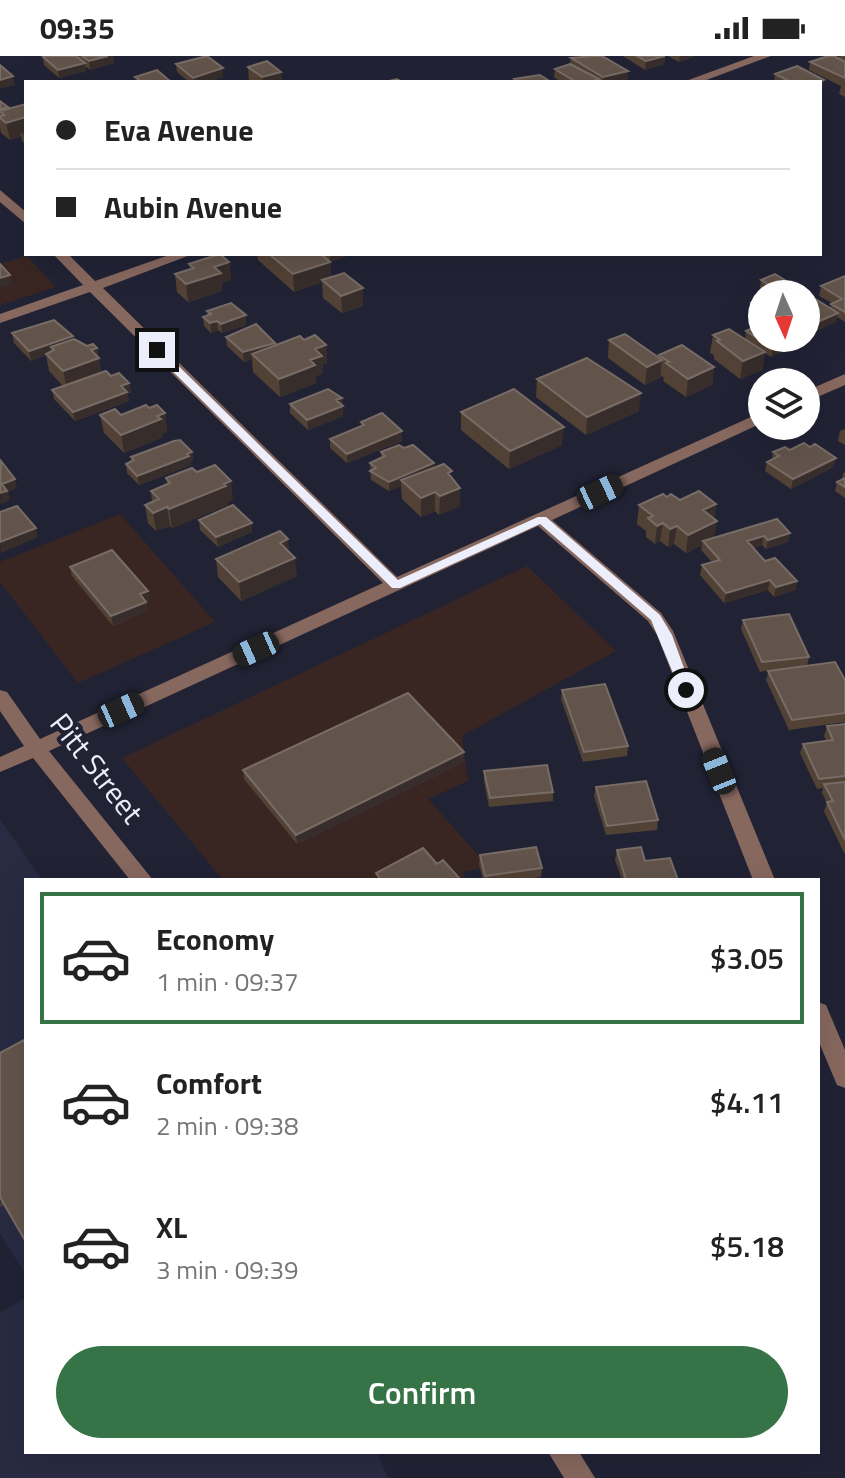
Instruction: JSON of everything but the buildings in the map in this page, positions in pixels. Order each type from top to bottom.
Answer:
[{"type":"street","points":[[695,80],[765,56]]},
{"type":"street","points":[[0,194],[24,218]]},
{"type":"street","points":[[62,256],[396,586]]},
{"type":"street","points":[[0,319],[180,256]]},
{"type":"street","points":[[820,391],[845,379]]},
{"type":"street","points":[[0,765],[748,424]]},
{"type":"street","points":[[542,520],[655,617],[666,635],[763,878]]},
{"type":"street","name":"Pitt Street","points":[[0,697],[36,748],[140,878]]},
{"type":"street","points":[[820,1017],[845,1078]]},
{"type":"street","points":[[563,1454],[581,1478]]},
{"type":"shaded area","points":[[27,256],[56,287],[0,305],[0,264]]},
{"type":"shaded area","points":[[120,514],[215,622],[78,683],[0,582],[0,562]]},
{"type":"shaded area","points":[[527,566],[616,651],[462,736],[468,781],[428,799],[489,867],[462,872],[466,878],[221,878],[122,758]]},
{"type":"shaded area","points":[[0,819],[41,878],[24,878],[24,1272],[0,1233]]},
{"type":"shaded area","points":[[24,1298],[24,1454],[378,1454],[388,1478],[0,1478],[0,1313]]},
{"type":"route","points":[[157,350],[396,586],[542,520],[655,617],[666,635],[686,690]]}]
